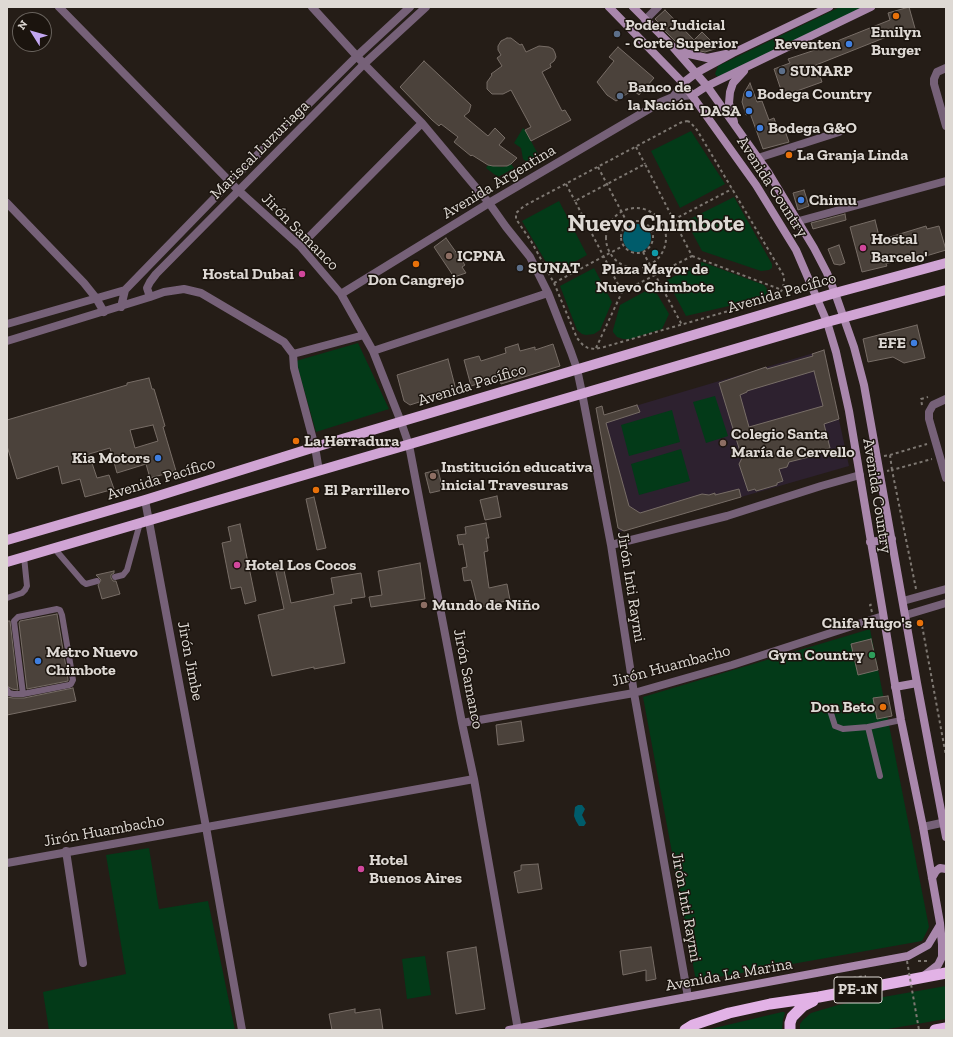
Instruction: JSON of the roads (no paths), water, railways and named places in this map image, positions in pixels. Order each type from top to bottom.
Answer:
[{"type":"highway","name":"PE-1N","points":[[685,1030],[693,1025],[729,1013],[770,1004],[819,997],[946,973]]},
{"type":"highway","points":[[790,1030],[792,1017],[796,1012],[803,1006],[819,997]]},
{"type":"highway","points":[[935,1030],[946,1028]]},
{"type":"main road","name":"Avenida Country","points":[[609,7],[693,95],[756,185],[796,250],[827,322],[836,352],[849,411],[901,720],[923,827],[940,925],[942,957],[938,965],[923,977]]},
{"type":"main road","name":"Avenida Country","points":[[633,7],[673,47],[707,86],[758,158],[784,196],[825,269],[835,293],[854,347],[864,385],[917,683],[945,822],[946,837]]},
{"type":"main road","name":"Avenida Argentina","points":[[683,83],[696,73],[733,53],[829,7]]},
{"type":"main road","name":"Avenida Argentina","points":[[693,95],[707,86],[871,7]]},
{"type":"main road","points":[[673,47],[689,54],[708,58],[733,53]]},
{"type":"main road","points":[[735,126],[729,103],[730,92],[733,83],[749,66]]},
{"type":"main road","name":"Avenida Pacífico","points":[[7,540],[817,298],[946,263]]},
{"type":"main road","points":[[7,562],[827,322],[946,290]]},
{"type":"main road","points":[[870,542],[892,538]]},
{"type":"main road","points":[[896,687],[917,683]]},
{"type":"main road","points":[[932,878],[936,870],[940,868],[946,869]]},
{"type":"main road","name":"Avenida La Marina","points":[[515,1030],[908,956],[928,945],[940,925]]},
{"type":"street","name":"Jirón Samanco","points":[[59,7],[239,191],[300,246],[341,294],[373,351],[409,445],[474,779],[515,1030]]},
{"type":"street","name":"Jirón Inti Raymi","points":[[312,7],[364,64],[422,123],[489,203],[530,257],[548,293],[577,369],[611,545],[634,692],[688,997]]},
{"type":"street","name":"Mariscal Luzuriaga","points":[[125,290],[230,182],[357,56],[410,7]]},
{"type":"street","name":"Mariscal Luzuriaga","points":[[150,297],[147,288],[156,274],[364,64],[426,7]]},
{"type":"street","points":[[645,20],[658,7]]},
{"type":"street","points":[[946,68],[937,72],[934,84],[946,126]]},
{"type":"street","name":"Avenida Argentina","points":[[673,97],[683,83]]},
{"type":"street","name":"Avenida Argentina","points":[[341,294],[489,203],[662,102],[673,97],[693,95]]},
{"type":"street","points":[[300,246],[422,123]]},
{"type":"street","points":[[758,158],[839,132]]},
{"type":"street","points":[[798,221],[946,181]]},
{"type":"street","points":[[7,203],[84,283],[96,298],[104,312]]},
{"type":"street","points":[[7,341],[121,307],[164,292],[184,289],[201,293],[284,342],[293,354],[294,368],[315,447],[318,471]]},
{"type":"street","points":[[7,324],[125,290],[121,307]]},
{"type":"street","points":[[373,351],[548,293]]},
{"type":"street","points":[[293,354],[364,335]]},
{"type":"street","points":[[943,400],[933,405],[929,412],[929,420],[946,478]]},
{"type":"street","points":[[611,545],[727,516],[860,475]]},
{"type":"street","name":"Jirón Jimbe","points":[[145,500],[145,522],[206,827],[242,1030]]},
{"type":"street","points":[[903,601],[946,589]]},
{"type":"street","points":[[906,615],[946,603]]},
{"type":"street","name":"Jirón Huambacho","points":[[462,723],[634,692],[732,665],[883,616]]},
{"type":"street","name":"Jirón Huambacho","points":[[7,862],[474,779]]},
{"type":"street","points":[[923,827],[945,822]]},
{"type":"street","points":[[66,851],[83,963]]},
{"type":"lane","points":[[115,577],[123,575],[127,570],[145,522]]},
{"type":"lane","points":[[54,548],[83,582],[86,584],[98,581]]},
{"type":"lane","points":[[7,598],[22,593],[27,586],[24,557]]},
{"type":"lane","points":[[7,690],[9,693],[23,694],[69,685],[73,680],[62,612],[60,610],[18,617],[14,620],[23,694]]},
{"type":"lane","points":[[829,707],[835,726],[843,729],[868,727],[901,720]]},
{"type":"lane","points":[[868,727],[880,776]]},
{"type":"water","points":[[637,224],[647,228],[651,238],[647,248],[637,252],[627,248],[623,238],[627,228]]},
{"type":"water","points":[[582,805],[585,809],[582,815],[586,823],[584,826],[579,826],[574,816],[575,807]]},
{"type":"place","name":"Emilyn Burger","points":[[896,16]]},
{"type":"place","name":"Poder Judicial - Corte Superior","points":[[617,34]]},
{"type":"place","name":"Reventen","points":[[849,44]]},
{"type":"place","name":"SUNARP","points":[[782,71]]},
{"type":"place","name":"Bodega Country","points":[[749,94]]},
{"type":"place","name":"Banco de la Nación","points":[[620,96]]},
{"type":"place","name":"DASA","points":[[749,111]]},
{"type":"place","name":"Bodega G&O","points":[[760,128]]},
{"type":"place","name":"La Granja Linda","points":[[789,155]]},
{"type":"place","name":"Chimu","points":[[801,200]]},
{"type":"place","name":"Hostal Barcelo'","points":[[863,248]]},
{"type":"place","name":"Plaza Mayor de Nuevo Chimbote","points":[[655,253]]},
{"type":"place","name":"ICPNA","points":[[449,256]]},
{"type":"place","name":"Don Cangrejo","points":[[416,264]]},
{"type":"place","name":"SUNAT","points":[[520,268]]},
{"type":"place","name":"Hostal Dubai","points":[[302,274]]},
{"type":"place","name":"EFE","points":[[914,343]]},
{"type":"place","name":"La Herradura","points":[[296,441]]},
{"type":"place","name":"Colegio Santa María de Cervello","points":[[723,443]]},
{"type":"place","name":"Kia Motors","points":[[158,458]]},
{"type":"place","name":"Institución educativa inicial Travesuras","points":[[433,476]]},
{"type":"place","name":"El Parrillero","points":[[316,490]]},
{"type":"place","name":"Hotel Los Cocos","points":[[237,565]]},
{"type":"place","name":"Mundo de Niño","points":[[424,605]]},
{"type":"place","name":"Chifa Hugo's","points":[[920,623]]},
{"type":"place","name":"Gym Country","points":[[872,655]]},
{"type":"place","name":"Metro Nuevo Chimbote","points":[[38,661]]},
{"type":"place","name":"Don Beto","points":[[883,707]]},
{"type":"place","name":"Hotel Buenos Aires","points":[[361,869]]},
{"type":"district","name":"Nuevo Chimbote","points":[[656,224]]}]
